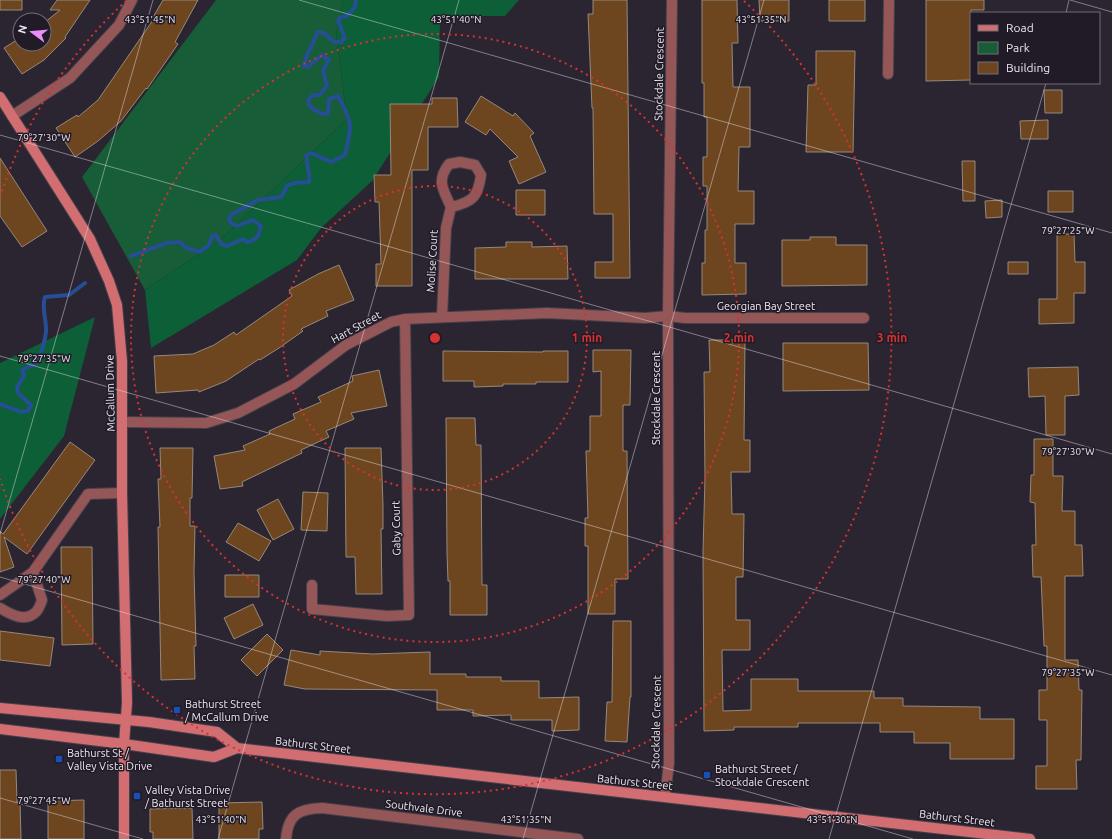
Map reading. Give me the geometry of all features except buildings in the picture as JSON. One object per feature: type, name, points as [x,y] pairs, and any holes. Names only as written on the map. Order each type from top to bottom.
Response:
[{"type":"main road","name":"McCallum Drive","points":[[0,96],[90,238],[109,281],[117,305],[122,361],[123,422],[122,492],[126,720],[124,744],[124,839]]},
{"type":"main road","points":[[0,708],[126,720],[217,732],[237,748]]},
{"type":"main road","name":"Bathurst Street","points":[[0,729],[124,744],[214,757],[237,748],[1030,839]]},
{"type":"street","points":[[12,116],[70,78],[119,25],[132,0]]},
{"type":"street","name":"Stockdale Crescent","points":[[665,797],[669,763],[668,316],[672,0]]},
{"type":"street","points":[[888,74],[889,0]]},
{"type":"street","points":[[460,162],[475,165],[481,175],[479,189],[468,203],[451,207],[441,184],[443,172],[449,164],[460,162]]},
{"type":"street","name":"Molise Court","points":[[442,317],[446,228],[451,207]]},
{"type":"street","name":"Hart Street","points":[[123,422],[206,423],[238,413],[294,384],[346,344],[391,322],[405,319],[547,313],[645,318],[668,316]]},
{"type":"street","name":"Georgian Bay Street","points":[[668,316],[685,318],[864,318]]},
{"type":"street","name":"Gaby Court","points":[[312,585],[312,609],[386,616],[409,615],[405,319]]},
{"type":"street","points":[[0,595],[33,572],[88,494],[122,492]]},
{"type":"street","points":[[0,608],[12,615],[24,618],[36,612],[42,600],[33,572]]},
{"type":"street","name":"Southvale Drive","points":[[286,839],[287,827],[294,815],[304,808],[322,808],[578,839]]},
{"type":"green space","points":[[216,0],[343,0],[336,34],[347,119],[219,241],[145,290],[82,177]]},
{"type":"green space","points":[[343,0],[519,0],[505,16],[440,16],[439,77],[372,181],[321,228],[297,260],[151,348],[145,290],[219,241],[347,119],[336,34]]},
{"type":"green space","points":[[95,317],[64,436],[0,519],[0,363]]},
{"type":"waterway","points":[[131,256],[167,243],[180,242],[186,248],[200,252],[209,245],[212,236],[216,235],[221,244],[227,246],[243,239],[247,242],[253,240],[258,235],[261,226],[253,220],[237,226],[231,223],[229,219],[231,215],[258,200],[281,197],[287,186],[294,183],[309,182],[307,155],[311,153],[331,162],[345,155],[350,125],[349,119],[338,96],[329,99],[328,113],[322,114],[310,107],[308,100],[313,95],[319,95],[327,86],[323,70],[329,60],[322,55],[308,67],[304,66],[306,57],[317,32],[324,33],[334,42],[341,42],[345,38],[338,20],[341,17],[347,16],[355,7],[356,0]]},
{"type":"waterway","points":[[0,404],[21,412],[28,411],[31,405],[18,393],[17,387],[24,376],[22,370],[37,363],[43,348],[46,332],[44,310],[45,297],[69,295],[85,283]]},
{"type":"place","name":"Bathurst Street / McCallum Drive","points":[[177,710]]},
{"type":"place","name":"Bathurst St / Valley Vista Drive","points":[[59,759]]},
{"type":"place","name":"Bathurst Street / Stockdale Crescent","points":[[707,775]]},
{"type":"place","name":"Valley Vista Drive / Bathurst Street","points":[[137,796]]}]
